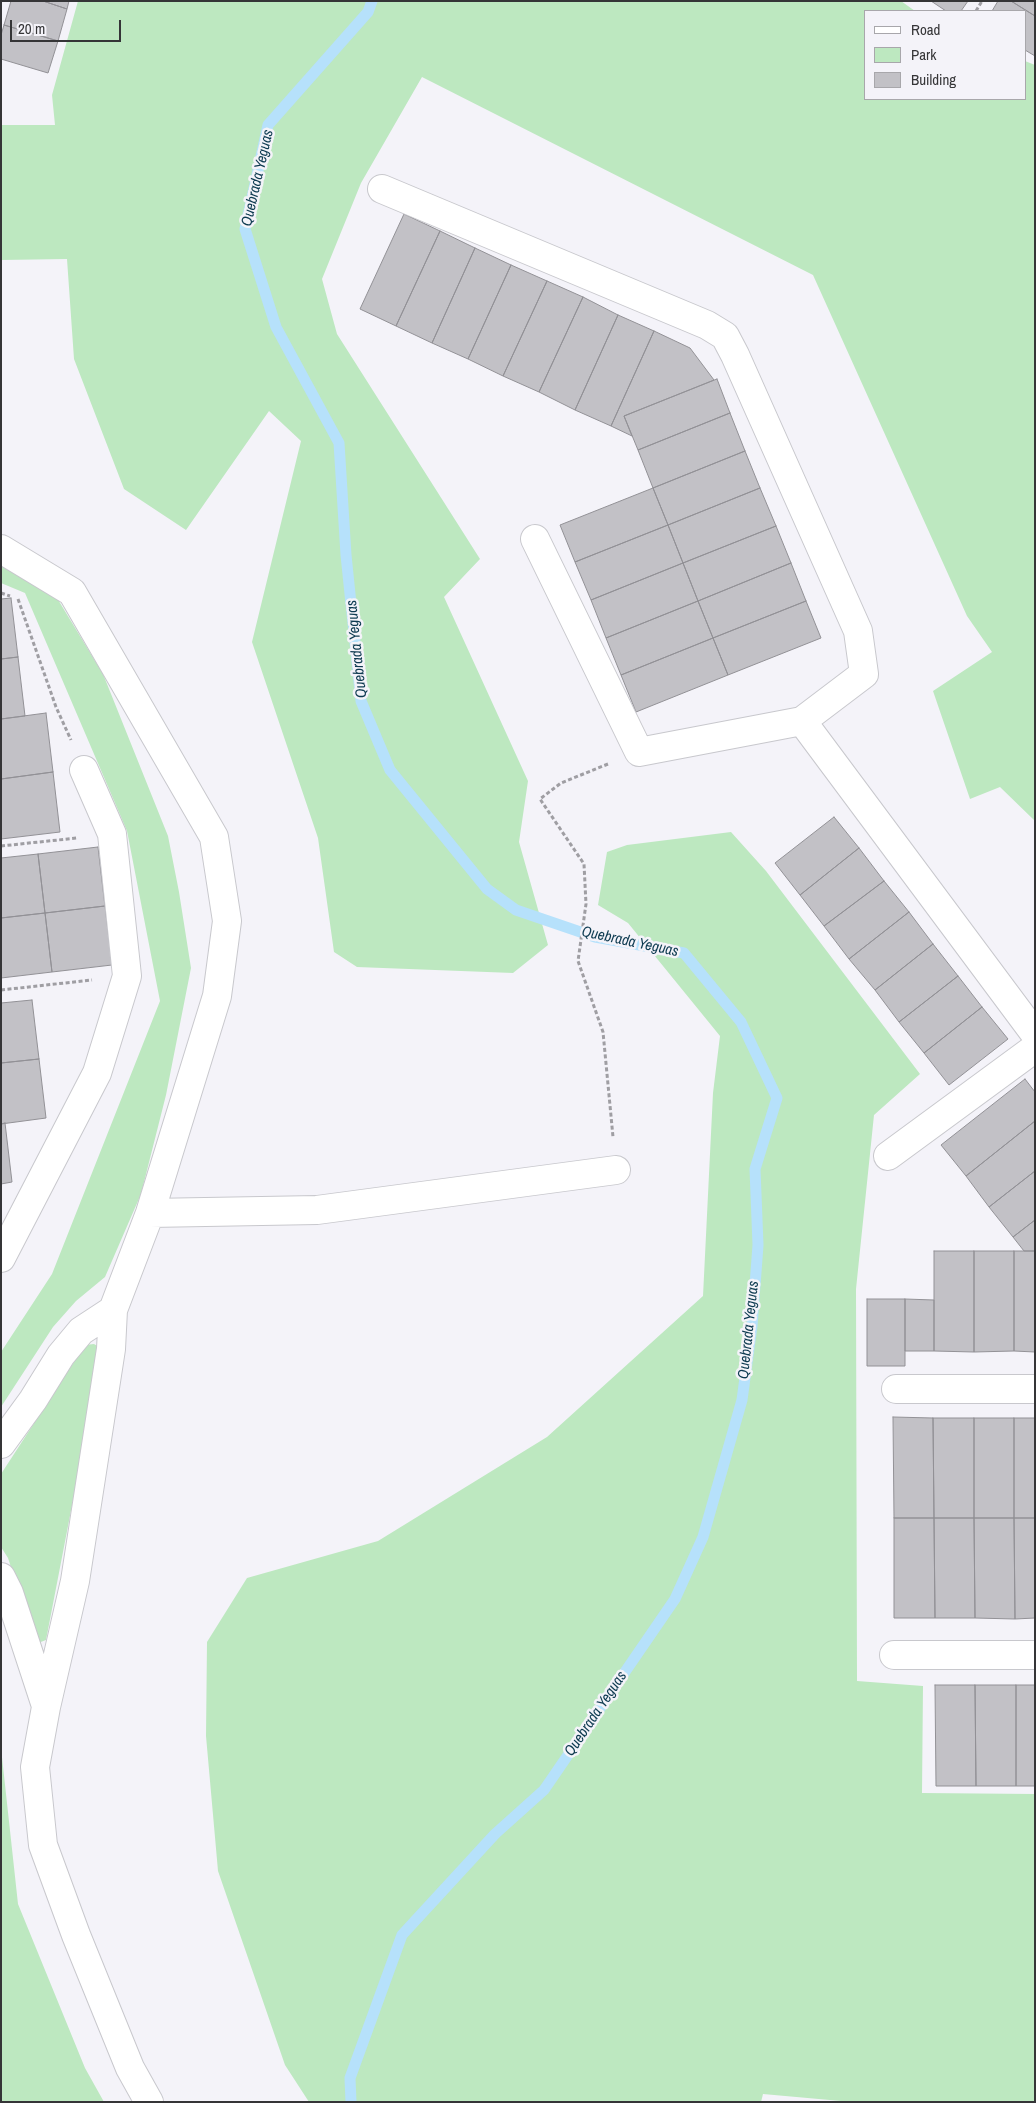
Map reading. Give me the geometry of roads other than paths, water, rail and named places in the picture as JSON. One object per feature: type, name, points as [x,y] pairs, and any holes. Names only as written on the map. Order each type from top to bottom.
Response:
[{"type":"street","points":[[382,189],[708,325],[725,336],[858,631],[864,674],[802,721],[639,752],[535,539]]},
{"type":"street","points":[[1,549],[72,592],[214,836],[226,921],[217,996],[150,1213],[113,1310],[110,1349],[75,1582],[46,1707],[35,1767],[44,1845],[76,1934],[130,2068],[149,2102]]},
{"type":"street","points":[[802,721],[1035,1034]]},
{"type":"street","points":[[1,1258],[97,1073],[127,976],[112,834],[84,770]]},
{"type":"street","points":[[888,1156],[1035,1048]]},
{"type":"street","points":[[150,1213],[317,1210],[616,1170]]},
{"type":"street","points":[[1,1444],[33,1400],[61,1355],[81,1331],[113,1310]]},
{"type":"street","points":[[896,1389],[1035,1389]]},
{"type":"street","points":[[1,1577],[9,1593],[46,1707]]},
{"type":"street","points":[[894,1655],[1035,1655]]},
{"type":"waterway","name":"Quebrada Yeguas","points":[[351,2102],[350,2078],[402,1935],[495,1834],[544,1790],[675,1599],[703,1537],[742,1400],[752,1326],[758,1245],[755,1169],[777,1098],[741,1022],[684,953],[595,937],[516,910],[487,889],[390,770],[361,701],[346,555],[339,443],[276,327],[245,229],[268,125],[368,12],[372,1]]}]
